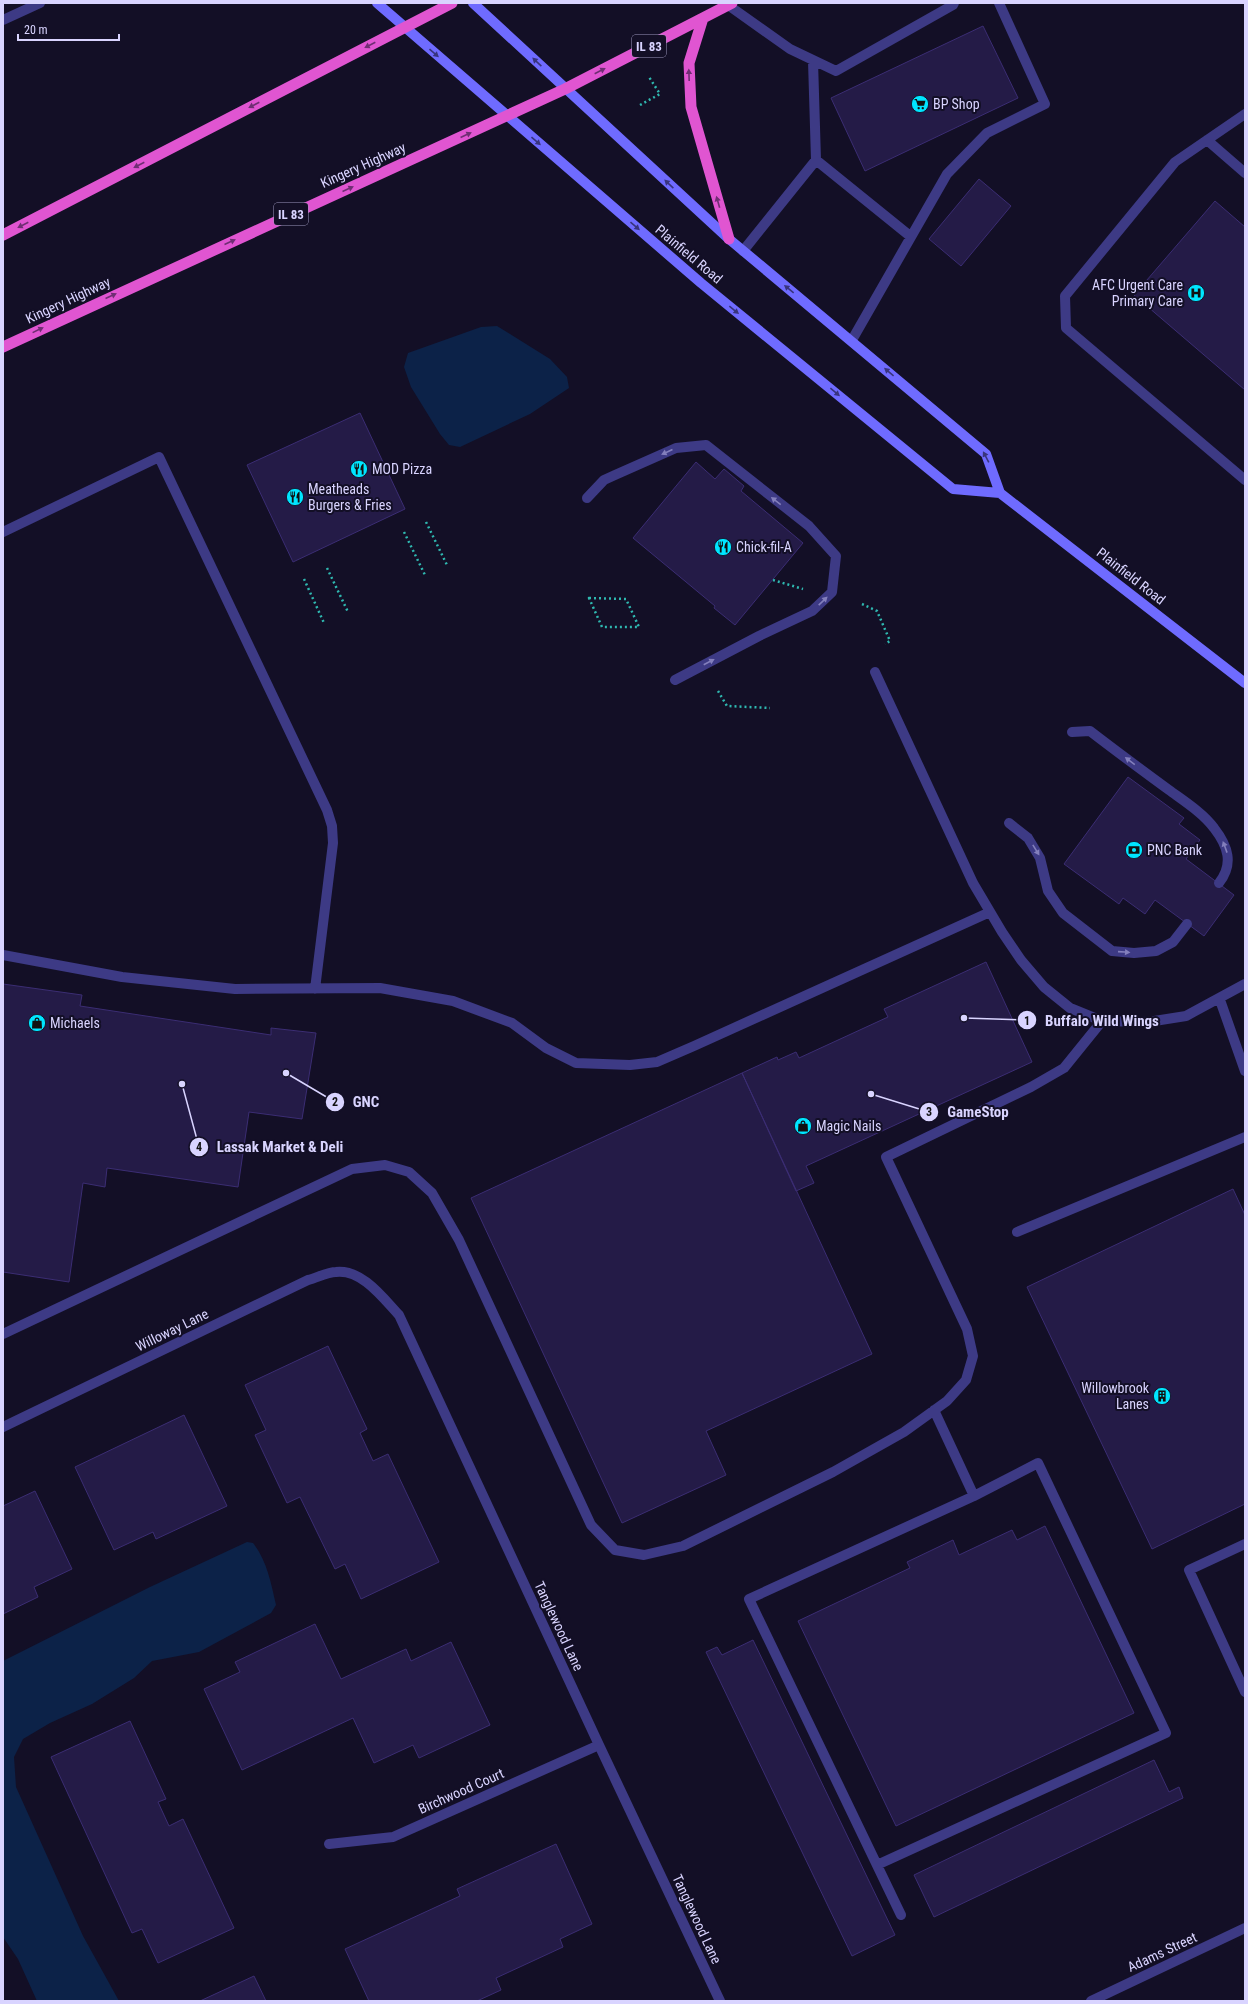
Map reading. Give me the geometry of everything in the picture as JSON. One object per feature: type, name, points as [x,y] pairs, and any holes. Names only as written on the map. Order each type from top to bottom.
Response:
[{"type":"highway","points":[[3,235],[452,3]]},
{"type":"highway","name":"Kingery Highway","points":[[3,347],[565,89],[730,4]]},
{"type":"highway","points":[[703,18],[689,63],[691,107],[729,239]]},
{"type":"main road","name":"Plainfield Road","points":[[377,3],[701,284],[953,489],[1000,493],[1245,683]]},
{"type":"main road","points":[[473,3],[729,239],[852,340],[986,454],[1000,493]]},
{"type":"street","points":[[3,20],[40,3]]},
{"type":"street","points":[[852,340],[946,174],[987,133],[1045,104],[999,3]]},
{"type":"street","points":[[730,4],[790,49],[836,72],[955,4]]},
{"type":"street","points":[[743,251],[816,160],[813,61]]},
{"type":"street","points":[[1245,114],[1176,162],[1065,296],[1066,328],[1245,480]]},
{"type":"street","points":[[1207,140],[1245,172]]},
{"type":"street","points":[[816,160],[910,236]]},
{"type":"street","points":[[587,498],[604,480],[615,475],[676,448],[706,445],[809,526],[836,556],[832,592],[812,611],[758,636],[674,680]]},
{"type":"street","points":[[3,532],[159,457],[324,803],[332,826],[333,843],[315,989]]},
{"type":"street","points":[[875,672],[973,883],[1021,960],[1044,987],[1070,1008],[1102,1021],[1148,1022],[1186,1016],[1220,1000],[1245,984]]},
{"type":"street","points":[[1072,732],[1090,731],[1187,804],[1214,827],[1225,845],[1229,860],[1226,874],[1219,883]]},
{"type":"street","points":[[1009,823],[1028,838],[1040,858],[1048,891],[1063,913],[1112,951],[1134,953],[1156,951],[1173,942],[1187,924]]},
{"type":"street","points":[[3,955],[122,978],[235,989],[380,988],[453,1001],[512,1024],[546,1048],[576,1062],[630,1065],[657,1062],[990,912]]},
{"type":"street","points":[[1220,1000],[1245,1071]]},
{"type":"street","points":[[3,1334],[352,1169],[385,1165],[409,1172],[432,1193],[459,1240],[591,1525],[615,1550],[644,1555],[683,1546],[833,1472],[904,1432],[947,1401],[966,1380],[973,1356],[967,1330],[886,1157],[1031,1087],[1064,1068],[1102,1021]]},
{"type":"street","points":[[1017,1232],[1245,1137]]},
{"type":"street","name":"Willoway Lane","points":[[3,1427],[308,1280],[336,1272],[357,1276]]},
{"type":"street","name":"Tanglewood Lane","points":[[357,1276],[378,1293],[399,1315],[720,2001]]},
{"type":"street","points":[[934,1410],[974,1496]]},
{"type":"street","points":[[877,1865],[1166,1733],[1038,1463],[974,1496],[749,1599],[901,1915]]},
{"type":"street","points":[[1245,1544],[1188,1570],[1245,1692]]},
{"type":"street","name":"Birchwood Court","points":[[329,1844],[393,1837],[599,1745]]},
{"type":"street","name":"Adams Street","points":[[1091,2001],[1245,1928]]},
{"type":"path","points":[[649,78],[660,94],[668,96]]},
{"type":"path","points":[[640,105],[660,94]]},
{"type":"path","points":[[426,522],[447,565]]},
{"type":"path","points":[[404,532],[425,575]]},
{"type":"path","points":[[326,568],[348,612]]},
{"type":"path","points":[[304,579],[324,623]]},
{"type":"path","points":[[773,580],[809,590]]},
{"type":"path","points":[[589,598],[611,598],[626,599],[638,627],[602,626],[589,598]]},
{"type":"path","points":[[862,604],[877,611],[890,641],[885,644]]},
{"type":"path","points":[[718,691],[727,706],[770,708]]},
{"type":"water","points":[[497,326],[550,359],[567,377],[569,388],[530,414],[460,447],[449,445],[440,434],[411,387],[404,367],[408,353],[481,327]]},
{"type":"water","points":[[247,1542],[253,1543],[258,1550],[268,1572],[276,1605],[271,1613],[199,1652],[152,1661],[134,1678],[92,1704],[50,1723],[23,1739],[14,1757],[16,1787],[83,1936],[119,2001],[37,2001],[18,1959],[3,1937],[3,1661],[150,1587]]},
{"type":"building","points":[[983,26],[1018,98],[865,171],[831,98]]},
{"type":"building","points":[[979,179],[1011,206],[961,266],[929,239]]},
{"type":"building","points":[[1215,201],[1245,227],[1245,390],[1134,295]]},
{"type":"building","points":[[360,413],[405,509],[293,562],[247,465]]},
{"type":"building","name":"Chick-fil-A","points":[[696,462],[715,479],[724,469],[744,486],[741,491],[803,543],[735,625],[714,608],[715,606],[633,538]]},
{"type":"building","name":"PNC Bank","points":[[1128,777],[1184,818],[1179,824],[1200,840],[1186,859],[1234,895],[1204,936],[1155,900],[1145,914],[1123,898],[1119,904],[1064,864]]},
{"type":"building","points":[[986,962],[1032,1062],[806,1166],[814,1183],[796,1191],[742,1073],[777,1057],[778,1060],[796,1052],[799,1058],[888,1017],[884,1009]]},
{"type":"building","points":[[3,984],[82,995],[80,1006],[271,1035],[271,1028],[316,1033],[302,1119],[249,1112],[238,1187],[107,1168],[105,1187],[83,1183],[69,1282],[3,1272]]},
{"type":"building","points":[[742,1073],[872,1354],[706,1431],[726,1475],[622,1523],[471,1198]]},
{"type":"building","name":"Willowbrook Lanes","points":[[1233,1189],[1245,1215],[1245,1504],[1152,1549],[1027,1287]]},
{"type":"building","points":[[328,1346],[367,1429],[360,1433],[373,1461],[388,1454],[439,1562],[361,1599],[345,1564],[335,1569],[300,1497],[287,1503],[255,1435],[266,1430],[245,1385]]},
{"type":"building","points":[[184,1415],[227,1506],[156,1539],[153,1532],[114,1550],[75,1467]]},
{"type":"building","points":[[35,1491],[72,1569],[34,1587],[38,1597],[3,1614],[3,1506]]},
{"type":"building","points":[[1045,1526],[1134,1713],[896,1826],[798,1621],[910,1568],[907,1562],[953,1540],[959,1555],[1012,1530],[1017,1540]]},
{"type":"building","points":[[315,1624],[341,1679],[406,1649],[411,1661],[451,1642],[490,1725],[419,1758],[413,1745],[374,1763],[353,1718],[242,1770],[204,1689],[240,1672],[235,1662]]},
{"type":"building","points":[[753,1640],[895,1935],[852,1956],[706,1652],[717,1647],[722,1655]]},
{"type":"building","points":[[130,1721],[166,1799],[158,1802],[169,1826],[183,1819],[234,1928],[158,1963],[142,1929],[132,1933],[51,1757]]},
{"type":"building","points":[[1154,1760],[1169,1792],[1179,1787],[1183,1798],[934,1917],[914,1875]]},
{"type":"building","points":[[556,1844],[592,1924],[560,1939],[563,1947],[496,1978],[501,1990],[477,2001],[369,2001],[345,1949],[460,1896],[457,1889]]},
{"type":"building","points":[[254,1976],[266,2001],[200,2001]]},
{"type":"place","name":"BP Shop","points":[[920,104]]},
{"type":"place","name":"AFC Urgent Care Primary Care","points":[[1196,293]]},
{"type":"place","name":"MOD Pizza","points":[[359,469]]},
{"type":"place","name":"Meatheads Burgers & Fries","points":[[295,497]]},
{"type":"place","name":"Chick-fil-A","points":[[723,547]]},
{"type":"place","name":"PNC Bank","points":[[1134,850]]},
{"type":"place","name":"Buffalo Wild Wings","points":[[964,1018]]},
{"type":"place","name":"Michaels","points":[[37,1023]]},
{"type":"place","name":"GNC","points":[[286,1073]]},
{"type":"place","name":"Lassak Market & Deli","points":[[182,1084]]},
{"type":"place","name":"GameStop","points":[[871,1094]]},
{"type":"place","name":"Magic Nails","points":[[803,1126]]},
{"type":"place","name":"Willowbrook Lanes","points":[[1162,1396]]}]
